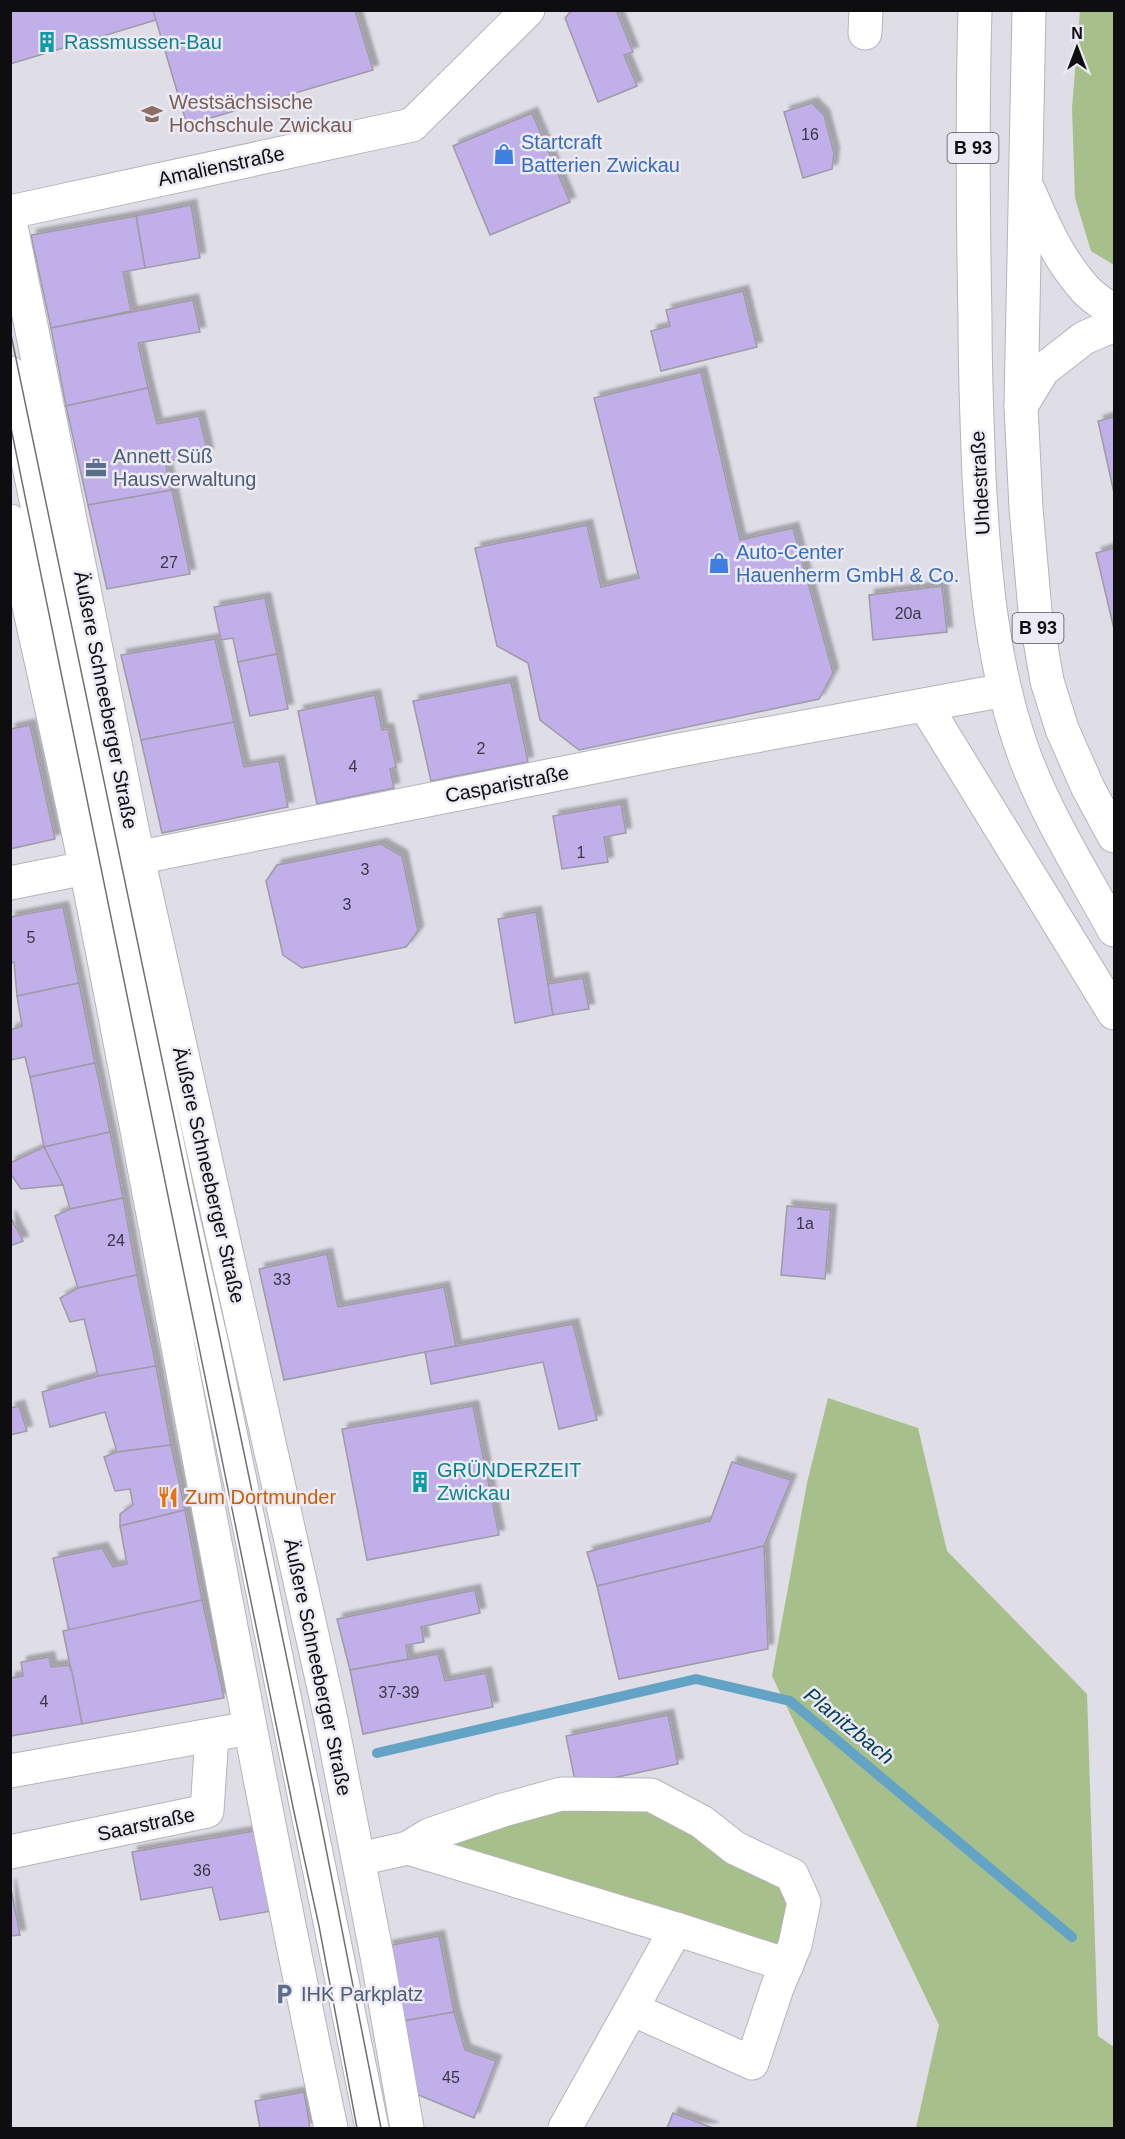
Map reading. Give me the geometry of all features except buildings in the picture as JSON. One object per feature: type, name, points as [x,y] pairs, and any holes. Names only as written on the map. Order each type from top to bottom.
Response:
[{"type":"street","name":"Amalienstraße","points":[[10,212],[412,125],[528,10]]},
{"type":"street","name":"Uhdestraße","points":[[975,10],[972,93],[976,397],[982,536],[991,616],[1005,690],[1025,756],[1050,816],[1114,930]]},
{"type":"street","name":"B 93","points":[[1029,10],[1021,406],[1026,508],[1035,611],[1047,681],[1066,739],[1088,788],[1114,836]]},
{"type":"street","points":[[1024,178],[1049,236],[1067,266],[1086,291],[1114,312]]},
{"type":"street","name":"Äußere Schneeberger Straße","points":[[10,221],[249,1728],[299,1983],[331,2128]]},
{"type":"street","points":[[1021,406],[1043,370],[1084,338],[1114,325]]},
{"type":"street","name":"Äußere Schneeberger Straße","points":[[10,373],[372,2128]]},
{"type":"street","name":"Äußere Schneeberger Straße","points":[[10,521],[111,864],[330,1715],[359,1859],[407,2128]]},
{"type":"street","name":"Casparistraße","points":[[10,883],[679,750],[1005,690]]},
{"type":"street","points":[[925,705],[1114,1013]]},
{"type":"street","points":[[10,1771],[249,1728]]},
{"type":"street","name":"Saarstraße","points":[[10,1852],[207,1811],[212,1735]]},
{"type":"street","points":[[359,1859],[408,1848],[429,1835],[503,1810],[561,1794],[651,1795],[702,1822],[735,1848],[792,1875],[804,1902],[795,1945],[752,2063],[632,2009]]},
{"type":"street","points":[[408,1848],[787,1965]]},
{"type":"street","points":[[565,2128],[676,1929]]},
{"type":"green space","points":[[1080,11],[1114,11],[1114,265],[1091,251],[1075,198],[1072,108]]},
{"type":"green space","points":[[828,1398],[918,1428],[947,1551],[1087,1694],[1098,2036],[1114,2047],[1114,2128],[916,2128],[939,2025],[772,1676],[807,1483]]},
{"type":"green space","points":[[559,1803],[640,1803],[769,1877],[792,1896],[789,1926],[775,1946],[458,1855],[452,1842]]},
{"type":"waterway","name":"Planitzbach","points":[[377,1753],[696,1679],[790,1701],[1072,1937]]},
{"type":"tram line","points":[[10,330],[318,1808],[381,2128]]},
{"type":"tram line","points":[[10,423],[319,1926],[357,2128]]},
{"type":"place","name":"Rassmussen-Bau","points":[[47,42]]},
{"type":"place","name":"Westsächsische Hochschule Zwickau","points":[[152,114]]},
{"type":"place","name":"Startcraft Batterien Zwickau","points":[[504,154]]},
{"type":"place","name":"Annett Süß Hausverwaltung","points":[[96,468]]},
{"type":"place","name":"Auto-Center Hauenherm GmbH & Co.","points":[[719,563]]},
{"type":"place","name":"GRÜNDERZEIT Zwickau","points":[[420,1482]]},
{"type":"place","name":"Zum Dortmunder","points":[[168,1497]]},
{"type":"place","name":"IHK Parkplatz","points":[[284,1994]]}]
